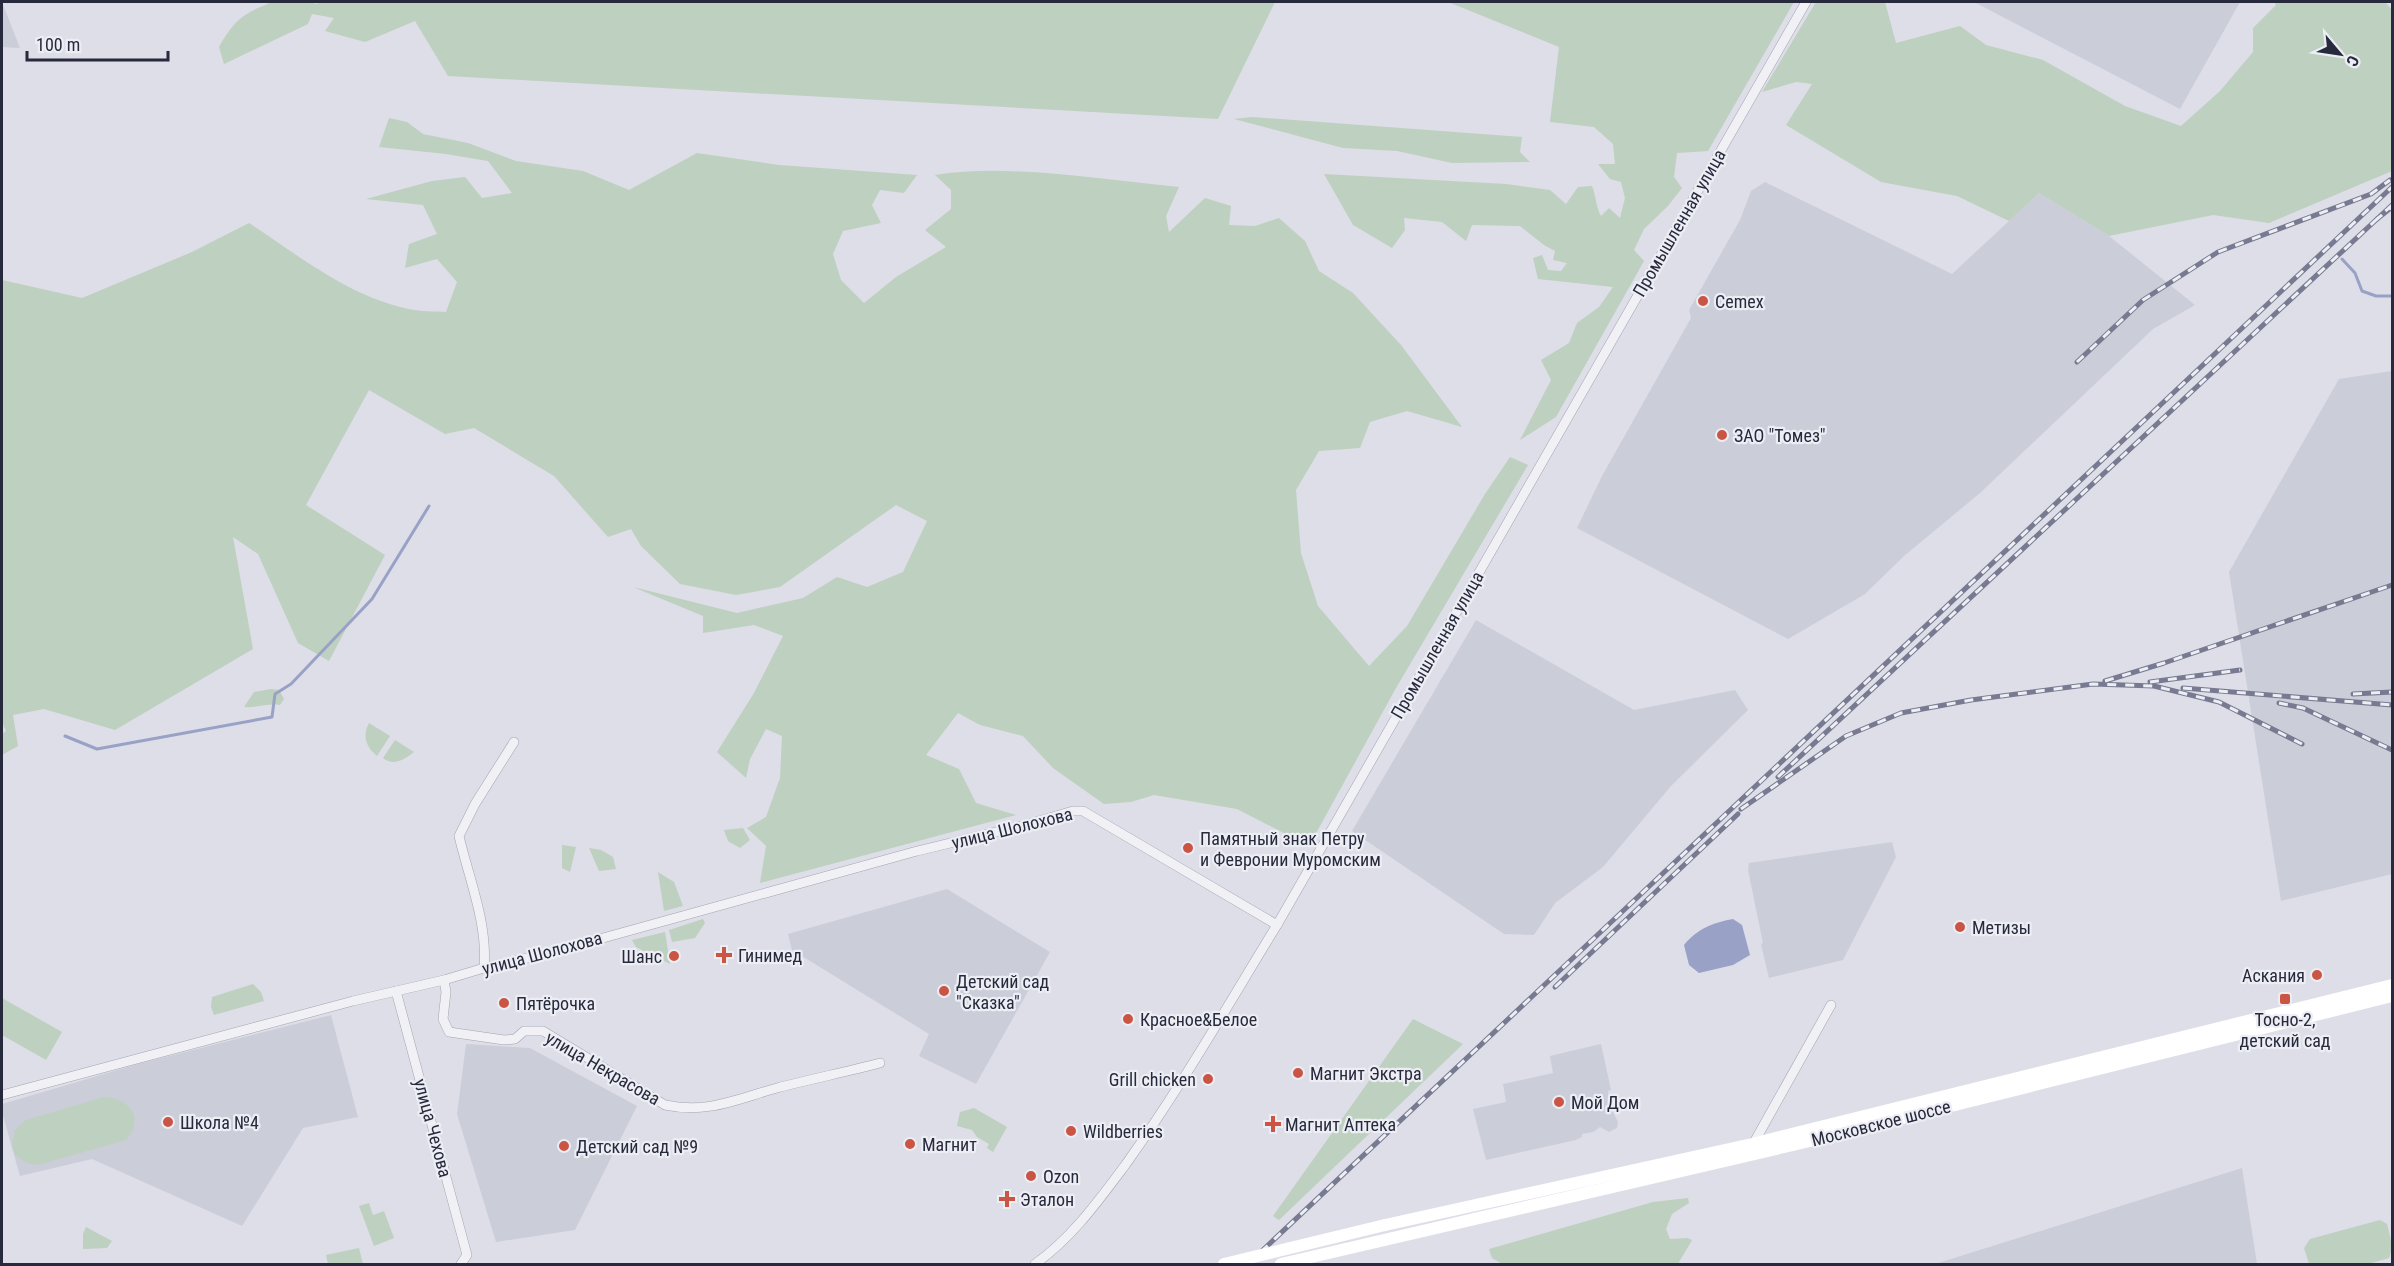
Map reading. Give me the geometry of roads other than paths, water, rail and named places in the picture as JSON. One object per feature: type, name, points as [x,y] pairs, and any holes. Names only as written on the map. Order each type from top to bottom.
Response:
[{"type":"main road","name":"Московское шоссе","points":[[1224,1264],[1385,1225],[1753,1149],[2392,985]]},
{"type":"main road","name":"Московское шоссе","points":[[1281,1264],[2392,996]]},
{"type":"street","name":"Промышленная улица","points":[[1035,1264],[1051,1253],[1084,1219],[1151,1128],[1277,925],[1806,2]]},
{"type":"street","points":[[484,968],[486,948],[475,895],[459,837],[475,804],[514,742]]},
{"type":"street","name":"улица Шолохова","points":[[2,1095],[444,980],[917,851],[1073,811],[1083,811],[1277,925]]},
{"type":"street","name":"улица Некрасова","points":[[444,980],[446,992],[443,1018],[449,1032],[504,1040],[515,1039],[524,1031],[543,1031],[665,1105],[704,1108],[725,1104],[776,1088],[880,1063]]},
{"type":"street","name":"улица Чехова","points":[[396,991],[466,1255],[461,1264]]},
{"type":"street","points":[[1753,1149],[1831,1005]]},
{"type":"water","points":[[1733,919],[1742,925],[1750,955],[1733,965],[1699,973],[1689,965],[1684,945],[1706,928],[1718,922]]},
{"type":"waterway","points":[[2342,259],[2355,273],[2362,291],[2376,296],[2392,296]]},
{"type":"waterway","points":[[65,736],[97,749],[272,717],[275,694],[291,684],[372,599],[429,506]]},
{"type":"railway","points":[[2077,362],[2143,300],[2218,252],[2371,194],[2390,180]]},
{"type":"railway","points":[[1248,1264],[2392,187]]},
{"type":"railway","points":[[2392,205],[2377,219],[2392,207]]},
{"type":"railway","points":[[1778,777],[2377,219]]},
{"type":"railway","points":[[2105,681],[2392,585]]},
{"type":"railway","points":[[2150,682],[2240,670]]},
{"type":"railway","points":[[1741,809],[1846,736],[1901,713],[1971,700],[2093,684],[2154,686],[2219,702],[2302,744]]},
{"type":"railway","points":[[2183,688],[2392,705]]},
{"type":"railway","points":[[2353,694],[2392,692]]},
{"type":"railway","points":[[2279,703],[2303,708],[2392,750]]},
{"type":"railway","points":[[1555,987],[1738,814]]},
{"type":"place","name":"Cemex","points":[[1703,301]]},
{"type":"place","name":"ЗАО \"Томез\"","points":[[1722,435]]},
{"type":"place","name":"Памятный знак Петру и Февронии Муромским","points":[[1188,848]]},
{"type":"place","name":"Метизы","points":[[1960,927]]},
{"type":"place","name":"Гинимед","points":[[724,955]]},
{"type":"place","name":"Шанс","points":[[674,956]]},
{"type":"place","name":"Аскания","points":[[2317,975]]},
{"type":"place","name":"Детский сад \"Сказка\"","points":[[944,991]]},
{"type":"place","name":"Тосно-2, детский сад","points":[[2285,999]]},
{"type":"place","name":"Пятёрочка","points":[[504,1003]]},
{"type":"place","name":"Красное&Белое","points":[[1128,1019]]},
{"type":"place","name":"Магнит Экстра","points":[[1298,1073]]},
{"type":"place","name":"Grill chicken","points":[[1208,1079]]},
{"type":"place","name":"Мой Дом","points":[[1559,1102]]},
{"type":"place","name":"Школа №4","points":[[168,1122]]},
{"type":"place","name":"Магнит Аптека","points":[[1273,1124]]},
{"type":"place","name":"Wildberries","points":[[1071,1131]]},
{"type":"place","name":"Магнит","points":[[910,1144]]},
{"type":"place","name":"Детский сад №9","points":[[564,1146]]},
{"type":"place","name":"Ozon","points":[[1031,1176]]},
{"type":"place","name":"Эталон","points":[[1007,1199]]}]
